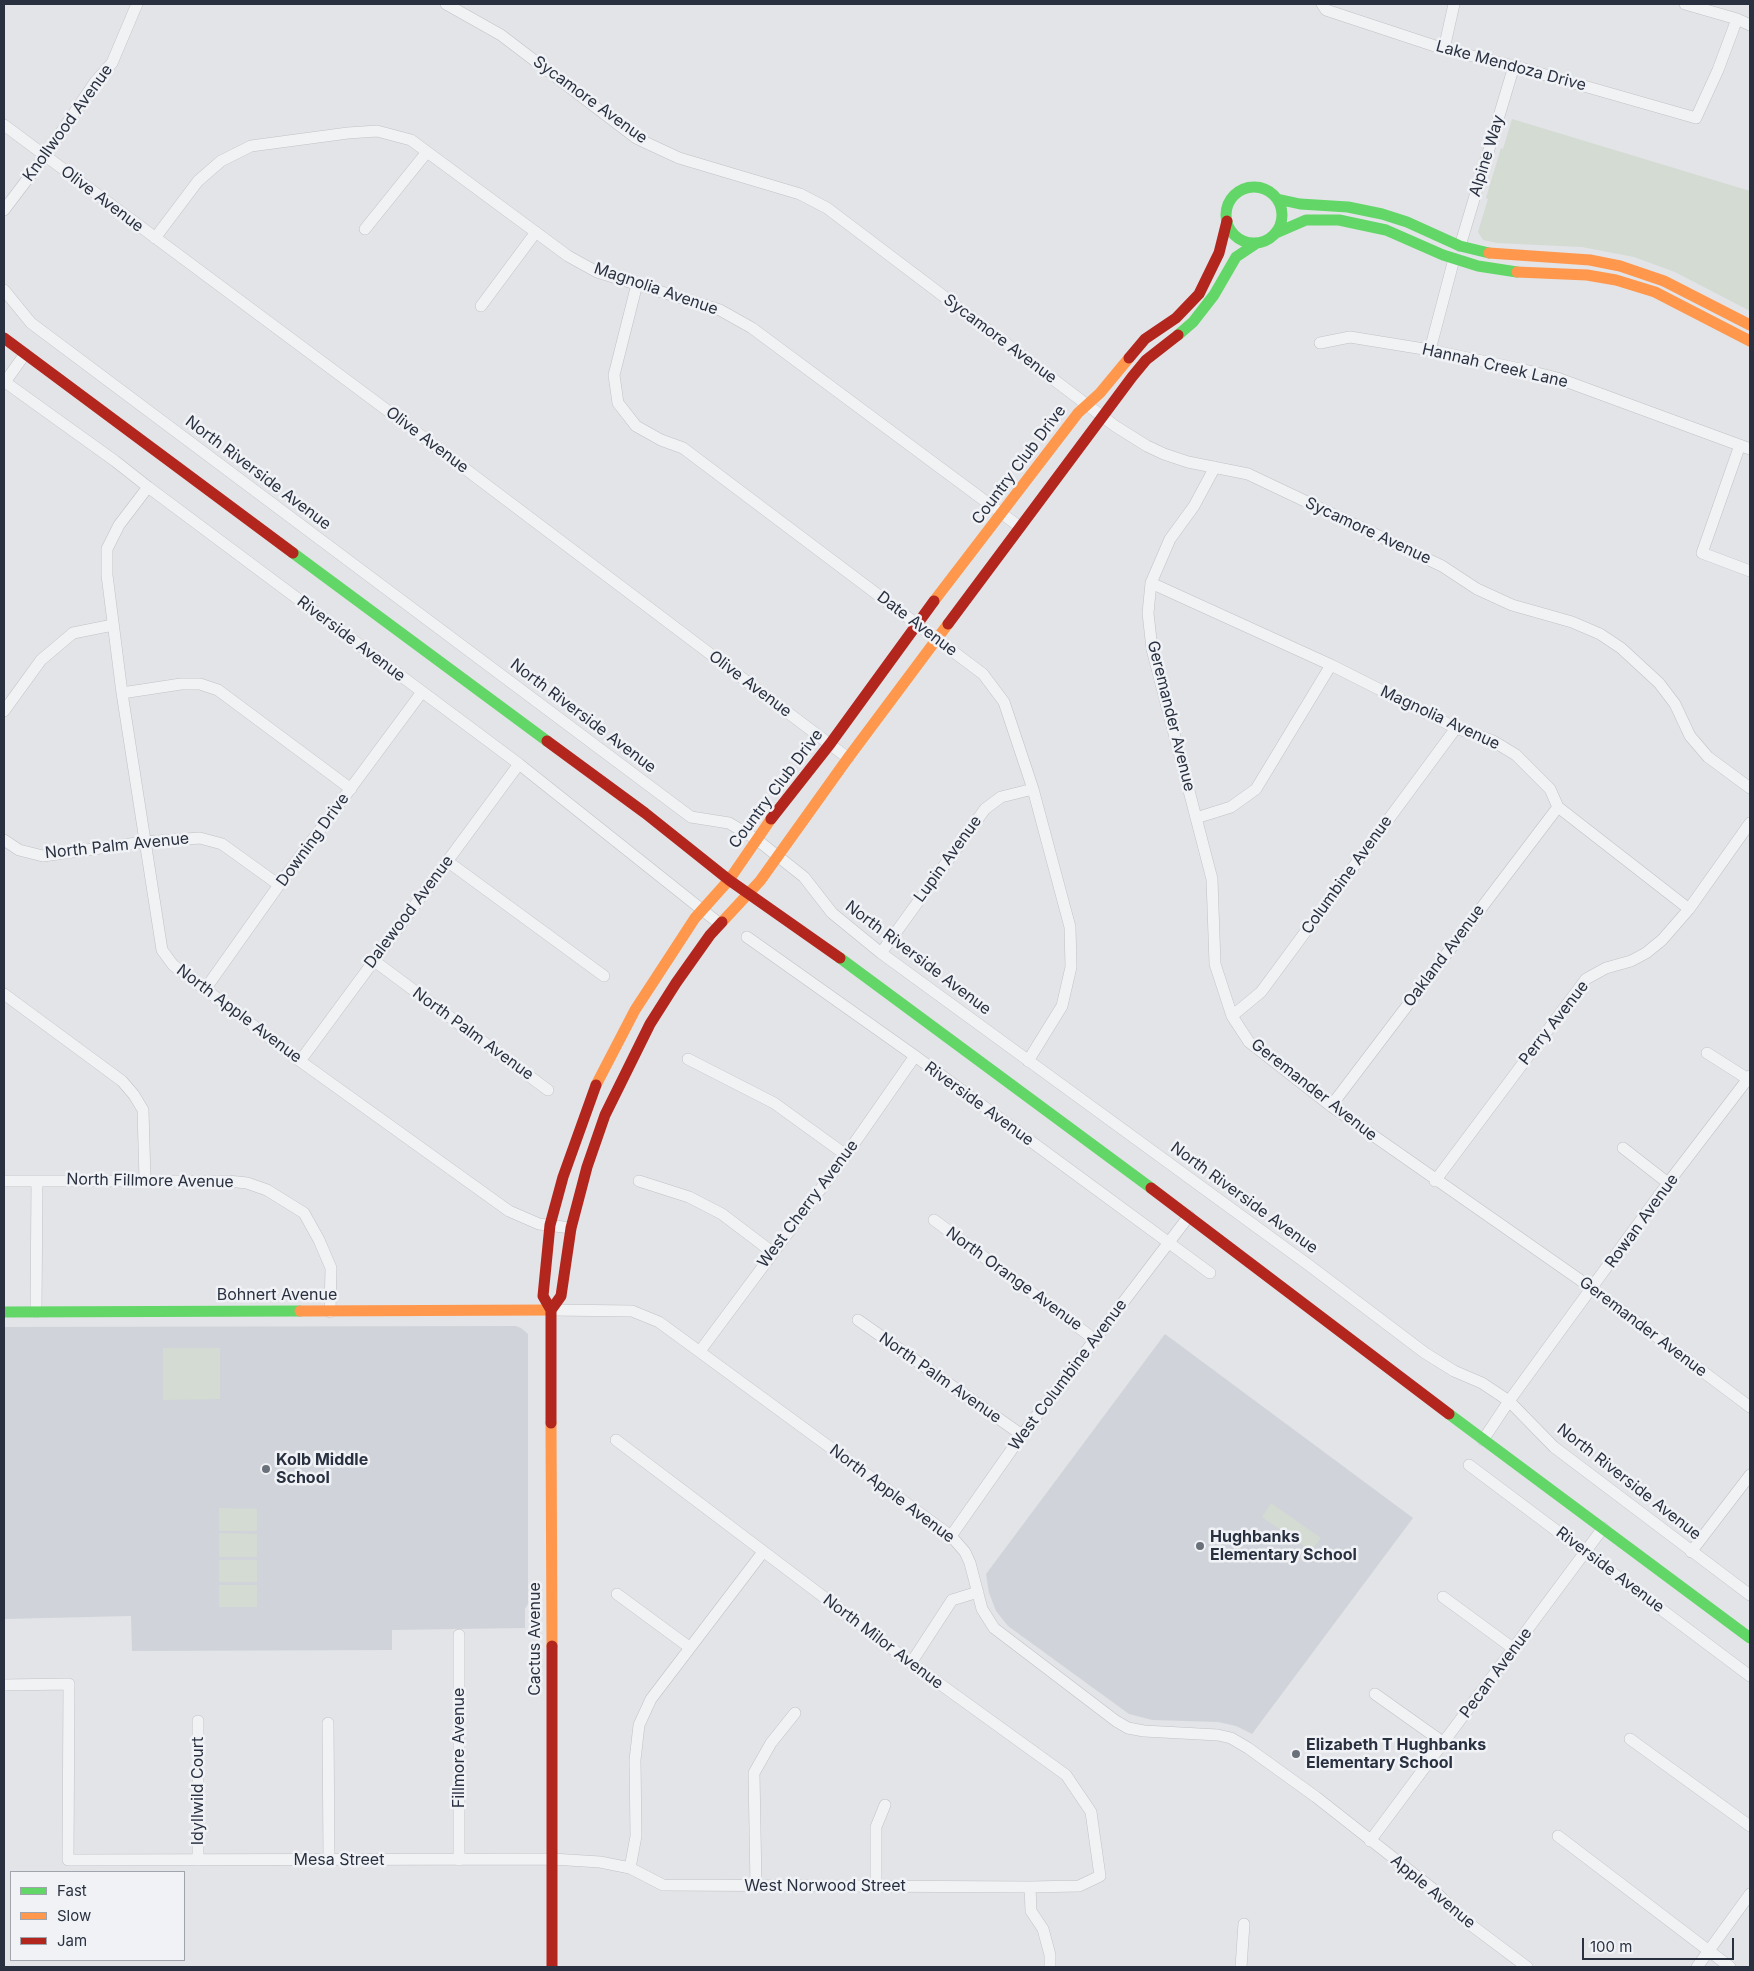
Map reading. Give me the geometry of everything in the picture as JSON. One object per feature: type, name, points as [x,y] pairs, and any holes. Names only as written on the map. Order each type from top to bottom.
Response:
[{"type":"main road","points":[[1257,243],[1245,242],[1237,238],[1229,229],[1227,221],[1228,205],[1232,198],[1241,191],[1252,187],[1260,188],[1268,191],[1277,199],[1281,206],[1282,215],[1281,224],[1276,233]]},
{"type":"main road","points":[[1277,199],[1288,203],[1348,206],[1377,212],[1407,222],[1460,246],[1497,255],[1590,260],[1620,266],[1664,281],[1750,325]]},
{"type":"main road","points":[[551,1310],[561,1296],[571,1228],[587,1167],[606,1115],[650,1024],[676,982],[710,935],[749,894],[778,856],[936,639],[1146,360],[1184,330],[1205,309],[1236,257],[1257,243],[1267,240],[1276,233],[1300,222],[1311,219],[1356,222],[1396,233],[1454,260],[1501,270],[1587,275],[1627,282],[1655,292],[1750,341]]},
{"type":"main road","name":"Country Club Drive","points":[[551,1310],[543,1296],[550,1225],[563,1177],[595,1086],[635,1010],[702,910],[729,880],[756,839],[830,744],[917,624],[1078,413],[1100,393],[1145,339],[1176,318],[1199,294],[1219,252],[1227,221]]},
{"type":"main road","points":[[4,338],[645,813],[729,880],[844,961],[1189,1216],[1483,1440],[1750,1638]]},
{"type":"main road","name":"Bohnert Avenue","points":[[4,1312],[551,1310]]},
{"type":"main road","name":"Cactus Avenue","points":[[551,1310],[552,1967]]},
{"type":"street","name":"Knollwood Avenue","points":[[4,210],[45,156],[95,82],[112,63],[137,4]]},
{"type":"street","name":"Sycamore Avenue","points":[[446,4],[501,35],[636,138],[679,158],[800,194],[827,208],[1130,437],[1164,454],[1248,474],[1442,566],[1476,589],[1512,606],[1572,622],[1600,634],[1621,648],[1659,683],[1675,704],[1690,736],[1708,757],[1750,788]]},
{"type":"street","points":[[1444,49],[1454,4]]},
{"type":"street","points":[[1685,4],[1737,19],[1750,25]]},
{"type":"street","name":"Lake Mendoza Drive","points":[[1324,7],[1444,49],[1514,66],[1696,118],[1718,70],[1737,19]]},
{"type":"street","name":"Alpine Way","points":[[1460,246],[1514,66]]},
{"type":"street","name":"Olive Avenue","points":[[4,125],[423,437],[848,758]]},
{"type":"street","name":"Magnolia Avenue","points":[[155,238],[198,181],[221,161],[251,146],[377,131],[411,140],[568,256],[597,272],[720,310],[752,328],[1020,526]]},
{"type":"street","points":[[366,229],[427,152]]},
{"type":"street","points":[[482,306],[536,232]]},
{"type":"street","points":[[1430,350],[1454,260]]},
{"type":"street","name":"Date Avenue","points":[[637,284],[614,375],[618,403],[636,426],[661,440],[683,448],[984,674],[1004,702],[1033,789],[1070,927],[1071,966],[1062,1006],[1028,1060]]},
{"type":"street","name":"North Riverside Avenue","points":[[4,290],[31,324],[691,817],[729,823],[756,839],[804,877],[832,913],[881,953],[1310,1266],[1425,1353],[1454,1371],[1482,1383],[1509,1401],[1554,1448],[1750,1595]]},
{"type":"street","name":"Hannah Creek Lane","points":[[1320,343],[1350,337],[1430,350],[1557,378],[1745,447]]},
{"type":"street","name":"Riverside Avenue","points":[[25,354],[5,382],[114,460],[519,764],[720,924]]},
{"type":"street","points":[[1745,447],[1702,553],[1750,570]]},
{"type":"street","name":"Geremander Avenue","points":[[1214,467],[1194,506],[1170,539],[1151,583],[1148,613],[1152,649],[1212,879],[1215,964],[1232,1016],[1249,1042],[1331,1106],[1593,1289],[1750,1407]]},
{"type":"street","name":"North Apple Avenue","points":[[148,487],[119,525],[108,549],[107,575],[122,693],[162,950],[173,964],[300,1060],[509,1211],[539,1224],[571,1228]]},
{"type":"street","name":"Magnolia Avenue","points":[[1151,583],[1331,665],[1456,728],[1493,741],[1516,755],[1550,789],[1558,807],[1689,908]]},
{"type":"street","points":[[4,711],[41,660],[73,633],[113,625]]},
{"type":"street","points":[[1196,818],[1231,807],[1256,789],[1331,665]]},
{"type":"street","points":[[122,693],[181,684],[200,684],[218,690],[351,788]]},
{"type":"street","name":"Downing Drive","points":[[206,988],[422,692]]},
{"type":"street","name":"Columbine Avenue","points":[[1232,1016],[1261,992],[1456,728]]},
{"type":"street","name":"Dalewood Avenue","points":[[300,1060],[519,764]]},
{"type":"street","name":"Lupin Avenue","points":[[881,953],[985,809],[1000,797],[1033,789]]},
{"type":"street","name":"Oakland Avenue","points":[[1331,1106],[1558,807]]},
{"type":"street","name":"Perry Avenue","points":[[1435,1180],[1586,979],[1606,968],[1631,961],[1646,953],[1662,940],[1689,908],[1750,823]]},
{"type":"street","name":"North Palm Avenue","points":[[4,840],[19,850],[43,856],[144,842],[200,838],[222,844],[279,886]]},
{"type":"street","points":[[447,861],[604,976]]},
{"type":"street","name":"Riverside Avenue","points":[[747,937],[915,1056],[1210,1273]]},
{"type":"street","name":"North Palm Avenue","points":[[373,960],[548,1090]]},
{"type":"street","points":[[4,994],[122,1081],[134,1095],[143,1110],[144,1180]]},
{"type":"street","points":[[1707,1053],[1749,1077]]},
{"type":"street","name":"West Cherry Avenue","points":[[700,1351],[846,1155],[915,1056]]},
{"type":"street","points":[[688,1058],[774,1104],[846,1155]]},
{"type":"street","name":"Rowan Avenue","points":[[1483,1440],[1509,1401],[1593,1289],[1668,1183],[1749,1077]]},
{"type":"street","points":[[1623,1148],[1668,1183]]},
{"type":"street","name":"North Fillmore Avenue","points":[[4,1180],[228,1180],[247,1183],[267,1190],[304,1213],[319,1240],[330,1268],[330,1312]]},
{"type":"street","points":[[36,1312],[38,1180]]},
{"type":"street","points":[[639,1181],[689,1197],[722,1214],[772,1252]]},
{"type":"street","name":"West Columbine Avenue","points":[[951,1536],[1022,1435],[1189,1216]]},
{"type":"street","name":"North Orange Avenue","points":[[934,1220],[1094,1339]]},
{"type":"street","name":"North Apple Avenue","points":[[551,1310],[632,1311],[659,1322],[951,1536],[965,1552],[970,1563],[982,1610],[994,1628],[1116,1721],[1128,1728],[1144,1732],[1218,1735],[1232,1738],[1316,1797]]},
{"type":"street","name":"North Palm Avenue","points":[[858,1320],[1022,1435]]},
{"type":"street","name":"North Milor Avenue","points":[[616,1440],[911,1664],[1066,1775],[1091,1812],[1100,1876]]},
{"type":"street","name":"Riverside Avenue","points":[[1469,1465],[1750,1676]]},
{"type":"street","points":[[1691,1552],[1750,1475]]},
{"type":"street","name":"Pecan Avenue","points":[[1370,1841],[1603,1528]]},
{"type":"street","points":[[630,1868],[636,1836],[634,1760],[639,1725],[651,1699],[689,1647],[764,1552]]},
{"type":"street","points":[[911,1664],[952,1600],[978,1592]]},
{"type":"street","points":[[617,1594],[689,1647]]},
{"type":"street","points":[[1443,1597],[1514,1649]]},
{"type":"street","name":"Fillmore Avenue","points":[[459,1636],[459,1860]]},
{"type":"street","name":"Mesa Street","points":[[4,1685],[69,1684],[68,1860],[552,1859]]},
{"type":"street","points":[[1375,1694],[1444,1743]]},
{"type":"street","points":[[756,1886],[754,1773],[771,1743],[794,1713]]},
{"type":"street","name":"Idyllwild Court","points":[[198,1721],[198,1860]]},
{"type":"street","points":[[328,1723],[329,1860]]},
{"type":"street","points":[[1630,1740],[1750,1826]]},
{"type":"street","name":"Apple Avenue","points":[[1316,1797],[1433,1889],[1459,1916],[1527,1967]]},
{"type":"street","points":[[876,1887],[876,1827],[885,1806]]},
{"type":"street","points":[[1558,1836],[1730,1967]]},
{"type":"street","name":"West Norwood Street","points":[[552,1859],[600,1862],[630,1868],[663,1885],[1079,1886],[1100,1876]]},
{"type":"street","points":[[1030,1887],[1031,1911],[1043,1929],[1050,1956],[1050,1967]]},
{"type":"street","points":[[1697,1967],[1750,1894]]},
{"type":"street","points":[[1241,1967],[1244,1924]]},
{"type":"shaded area","points":[[1512,119],[1750,191],[1750,311],[1675,272],[1634,257],[1582,247],[1497,243],[1483,240],[1478,232],[1488,199],[1486,198]]},
{"type":"shaded area","name":"Kolb Middle School","points":[[516,1326],[528,1334],[528,1604],[525,1609],[525,1628],[392,1630],[392,1650],[132,1651],[131,1616],[4,1619],[4,1327]]},
{"type":"shaded area","name":"Hughbanks Elementary School","points":[[1165,1334],[1413,1518],[1252,1734],[1236,1726],[1218,1722],[1152,1720],[1129,1714],[1008,1626],[996,1611],[989,1593],[986,1574]]},
{"type":"shaded area","points":[[163,1348],[220,1348],[220,1399],[163,1400]]},
{"type":"shaded area","points":[[1271,1503],[1321,1538],[1311,1551],[1262,1517]]},
{"type":"shaded area","points":[[219,1508],[257,1509],[257,1531],[219,1531]]},
{"type":"shaded area","points":[[219,1533],[257,1534],[257,1557],[219,1557]]},
{"type":"shaded area","points":[[219,1560],[257,1560],[257,1582],[219,1582]]},
{"type":"shaded area","points":[[219,1585],[257,1585],[257,1607],[219,1607]]},
{"type":"traffic: fast","points":[[1249,187],[1259,187],[1274,195],[1280,204],[1282,215],[1280,226],[1274,235],[1259,243],[1249,243],[1238,238],[1231,231],[1226,220],[1226,210],[1231,199],[1238,192],[1249,187]]},
{"type":"traffic: fast","points":[[1277,199],[1300,204],[1348,207],[1382,214],[1407,222],[1460,246],[1489,253]]},
{"type":"traffic: fast","points":[[1276,233],[1306,220],[1339,220],[1386,230],[1443,255],[1478,266],[1517,272]]},
{"type":"traffic: fast","points":[[1178,335],[1193,322],[1214,295],[1236,257],[1257,243]]},
{"type":"traffic: fast","points":[[293,553],[547,741]]},
{"type":"traffic: fast","points":[[840,958],[1151,1188]]},
{"type":"traffic: fast","points":[[4,1312],[300,1311]]},
{"type":"traffic: fast","points":[[1449,1414],[1750,1638]]},
{"type":"traffic: slow","points":[[1489,253],[1590,260],[1620,266],[1664,281],[1750,325]]},
{"type":"traffic: slow","points":[[1517,272],[1587,275],[1616,280],[1655,292],[1750,341]]},
{"type":"traffic: slow","points":[[934,601],[1078,413],[1100,393],[1129,358]]},
{"type":"traffic: slow","points":[[722,922],[760,881],[848,758],[948,624]]},
{"type":"traffic: slow","points":[[596,1085],[635,1010],[695,918],[729,880],[771,819]]},
{"type":"traffic: slow","points":[[300,1311],[551,1310]]},
{"type":"traffic: slow","points":[[551,1423],[552,1646]]},
{"type":"traffic: jam","points":[[1129,358],[1145,339],[1176,318],[1199,294],[1219,253],[1227,221]]},
{"type":"traffic: jam","points":[[948,624],[1132,377],[1146,360],[1178,335]]},
{"type":"traffic: jam","points":[[4,338],[293,553]]},
{"type":"traffic: jam","points":[[771,819],[830,744],[934,601]]},
{"type":"traffic: jam","points":[[547,741],[645,813],[729,880],[840,958]]},
{"type":"traffic: jam","points":[[551,1310],[561,1296],[571,1228],[587,1167],[605,1115],[650,1024],[676,983],[710,935],[722,922]]},
{"type":"traffic: jam","points":[[551,1423],[551,1310],[543,1296],[550,1225],[563,1177],[596,1085]]},
{"type":"traffic: jam","points":[[1151,1188],[1449,1414]]},
{"type":"traffic: jam","points":[[552,1646],[552,1967]]},
{"type":"place","name":"Kolb Middle School","points":[[266,1469]]},
{"type":"place","name":"Hughbanks Elementary School","points":[[1200,1546]]},
{"type":"place","name":"Elizabeth T Hughbanks Elementary School","points":[[1296,1754]]}]
